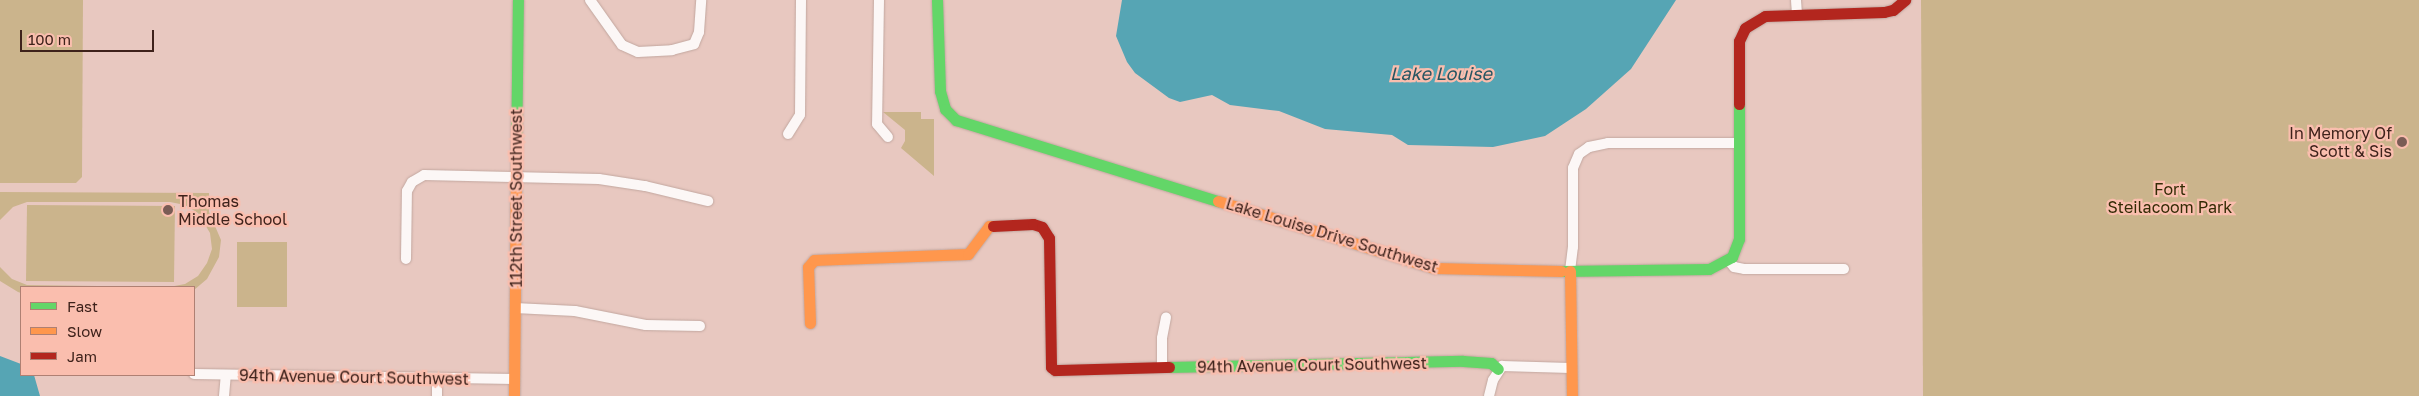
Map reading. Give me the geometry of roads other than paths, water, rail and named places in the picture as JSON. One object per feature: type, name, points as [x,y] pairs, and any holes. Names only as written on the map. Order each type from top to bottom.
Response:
[{"type":"street","name":"112th Street Southwest","points":[[514,396],[518,0]]},
{"type":"street","points":[[590,0],[627,48],[638,52],[659,51],[694,44],[700,32],[701,0]]},
{"type":"street","points":[[788,134],[800,115],[801,0]]},
{"type":"street","points":[[879,0],[877,124],[888,137]]},
{"type":"street","name":"Lake Louise Drive Southwest","points":[[937,0],[940,91],[945,109],[956,120],[1435,268],[1570,272],[1709,270],[1728,260]]},
{"type":"street","points":[[1796,0],[1797,13]]},
{"type":"street","points":[[1844,269],[1744,270],[1734,267],[1728,260],[1734,254],[1739,239],[1740,41],[1744,30],[1765,16],[1797,13],[1884,12],[1893,10],[1905,0]]},
{"type":"street","points":[[1572,396],[1570,368],[1570,272],[1573,247],[1573,168],[1578,154],[1589,148],[1608,143],[1738,143]]},
{"type":"street","points":[[406,259],[407,191],[417,177],[516,175],[624,182],[708,202]]},
{"type":"street","name":"94th Avenue Court Southwest","points":[[810,322],[808,274],[811,263],[820,258],[968,254],[989,226],[1033,224],[1048,232],[1051,367],[1060,371],[1482,361],[1498,369],[1502,366],[1570,368]]},
{"type":"street","points":[[515,308],[575,311],[646,325],[700,326]]},
{"type":"street","points":[[1162,368],[1162,338],[1166,316]]},
{"type":"street","points":[[1489,396],[1498,369]]},
{"type":"street","name":"94th Avenue Court Southwest","points":[[195,374],[437,379],[515,378]]},
{"type":"street","points":[[224,396],[226,376]]},
{"type":"street","points":[[436,396],[437,379]]},
{"type":"water","name":"Lake Louise","points":[[1122,0],[1676,0],[1631,69],[1586,109],[1545,136],[1493,147],[1408,145],[1392,135],[1325,129],[1279,111],[1230,105],[1212,95],[1180,102],[1169,98],[1135,73],[1127,62],[1116,36]]},
{"type":"water","points":[[0,356],[20,364],[20,376],[34,376],[40,396],[0,396]]},
{"type":"place","name":"In Memory Of Scott & Sis","points":[[2402,142]]},
{"type":"place","name":"Thomas Middle School","points":[[168,210]]},
{"type":"park label","name":"Fort Steilacoom Park","points":[[2170,198]]}]
